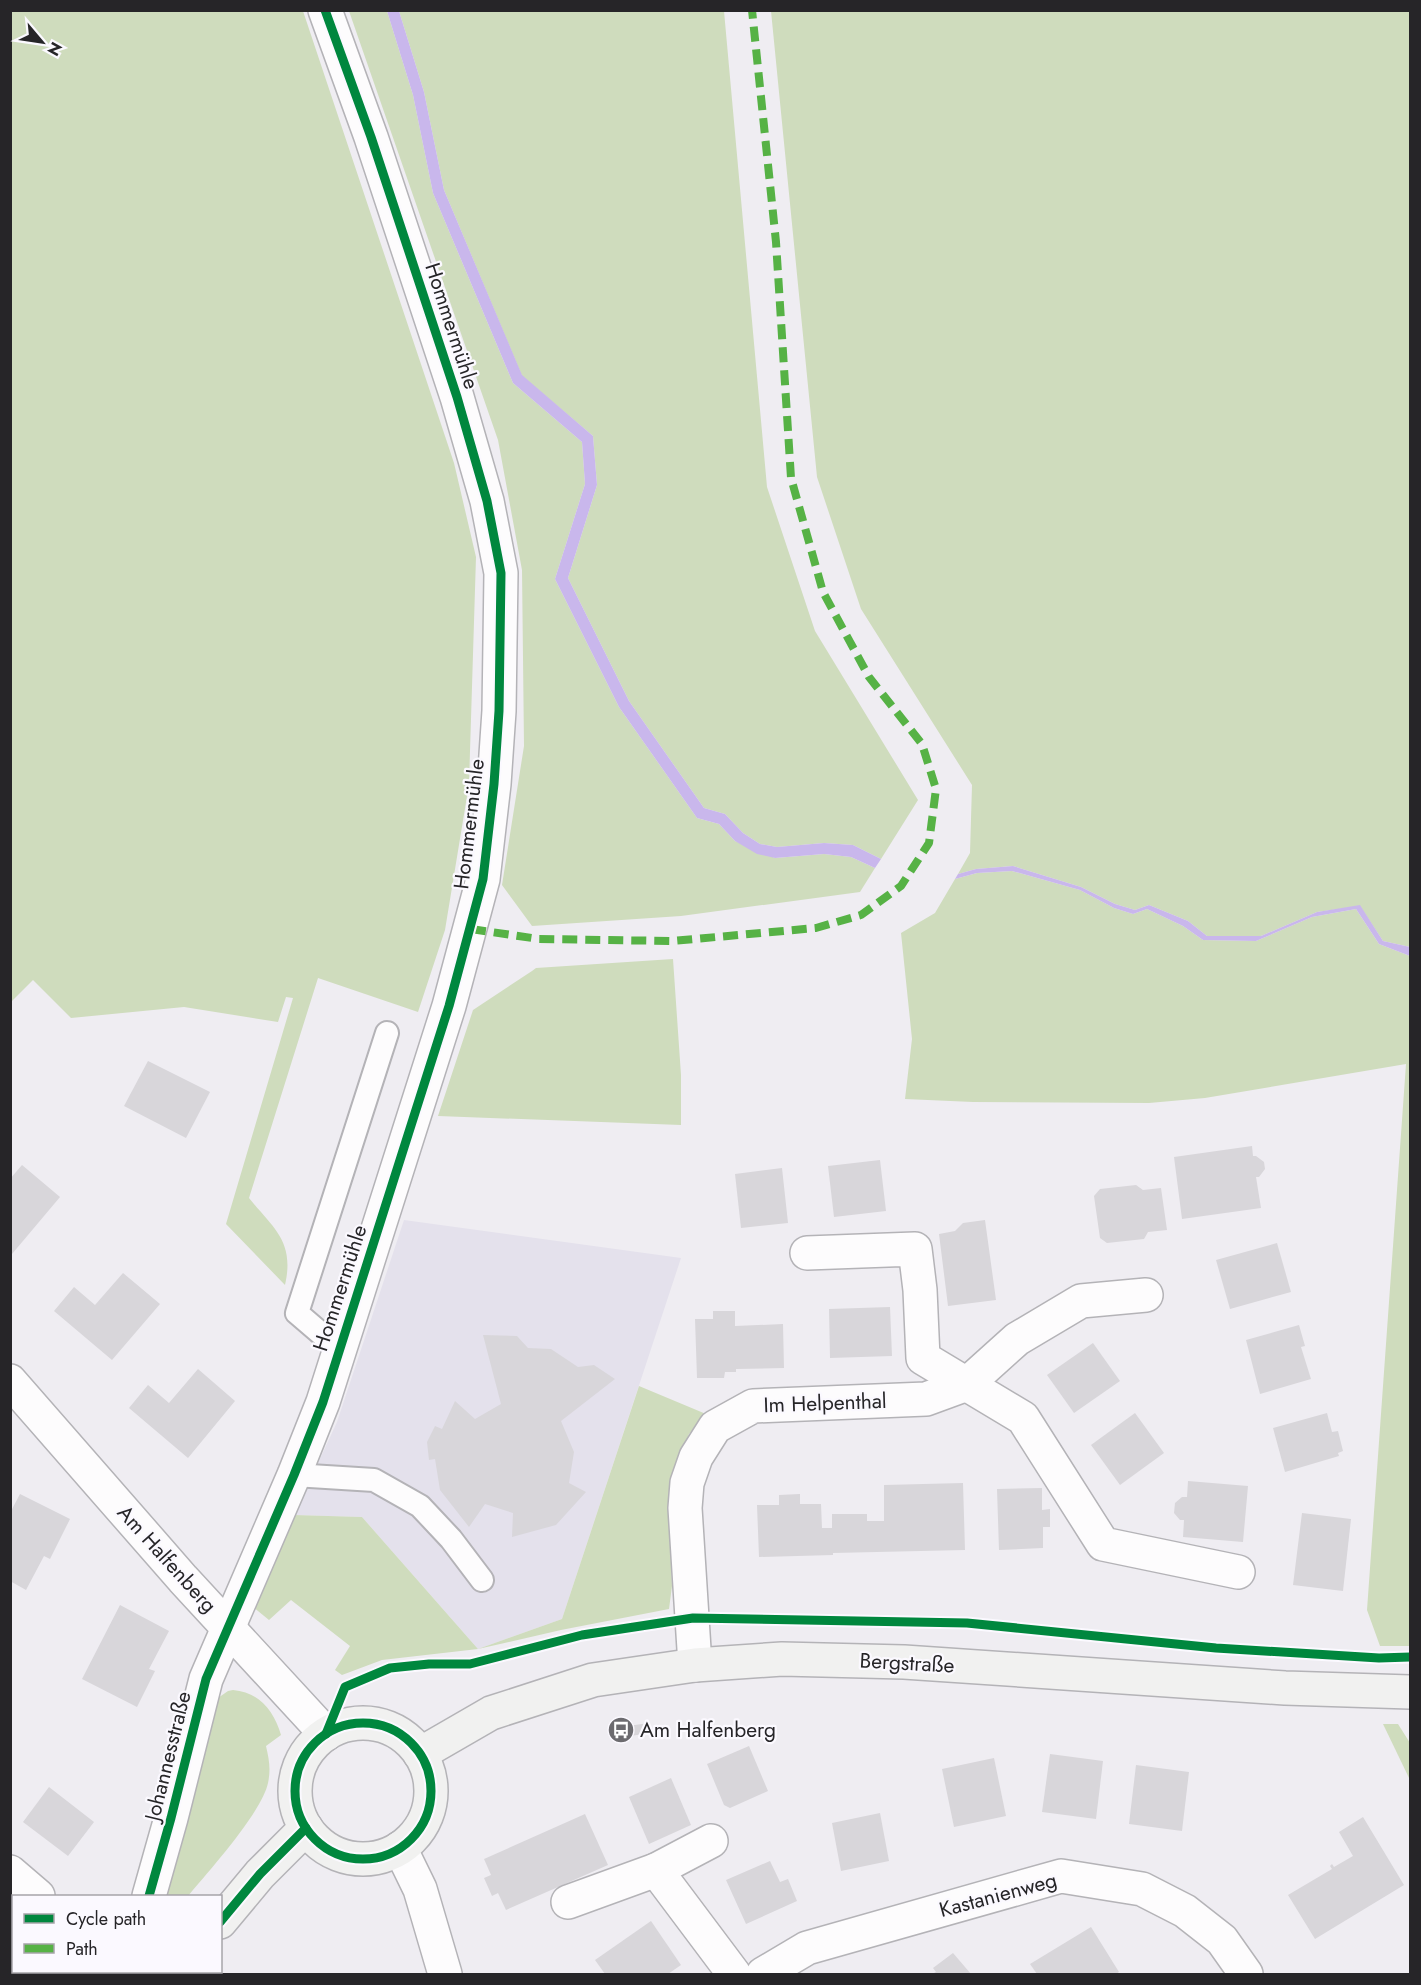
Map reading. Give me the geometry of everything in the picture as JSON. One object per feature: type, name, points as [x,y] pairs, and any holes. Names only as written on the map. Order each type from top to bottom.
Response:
[{"type":"main road","name":"Bergstraße","points":[[420,1754],[491,1713],[593,1680],[695,1665],[782,1659],[904,1662],[1285,1688],[1410,1694]]},
{"type":"main road","points":[[350,1724],[377,1725],[401,1735],[420,1754],[430,1779],[429,1805],[419,1830],[400,1848],[375,1858],[349,1857],[324,1847],[306,1828],[296,1804],[297,1777],[307,1752],[326,1734],[350,1724]]},
{"type":"main road","points":[[222,1920],[260,1874],[306,1828]]},
{"type":"street","name":"Hommermühle","points":[[228,1626],[294,1475],[323,1402],[449,1006],[483,879],[500,711],[501,573],[487,501],[457,397],[371,137],[325,10]]},
{"type":"street","points":[[807,1253],[915,1249],[920,1290],[923,1358],[1023,1418],[1103,1544],[1238,1572]]},
{"type":"street","name":"Im Helpenthal","points":[[695,1665],[685,1508],[687,1482],[696,1457],[715,1427],[753,1406],[926,1399],[967,1384],[1017,1339],[1081,1301],[1146,1295]]},
{"type":"street","name":"Am Halfenberg","points":[[10,1381],[183,1579],[326,1734]]},
{"type":"street","name":"Johannesstraße","points":[[148,1895],[171,1818],[206,1680],[228,1626]]},
{"type":"street","points":[[568,1902],[656,1870],[711,1841]]},
{"type":"street","points":[[400,1848],[420,1889],[445,1974]]},
{"type":"street","points":[[656,1870],[734,1974]]},
{"type":"street","points":[[10,1872],[37,1895]]},
{"type":"street","name":"Kastanienweg","points":[[763,1974],[807,1948],[1061,1876],[1142,1889],[1185,1911],[1222,1941],[1246,1974]]},
{"type":"lane","points":[[339,1349],[297,1313],[387,1033]]},
{"type":"lane","points":[[294,1475],[374,1480],[420,1506],[451,1539],[482,1580]]},
{"type":"shaded area","points":[[387,11],[399,11],[424,92],[444,190],[522,375],[593,436],[597,485],[568,578],[629,701],[704,808],[725,814],[743,833],[760,844],[777,847],[824,843],[853,845],[881,859],[875,868],[851,857],[824,854],[775,858],[757,854],[735,841],[719,824],[697,818],[619,707],[555,579],[585,484],[582,442],[513,383],[433,193],[413,95]]},
{"type":"shaded area","points":[[1013,866],[1081,887],[1115,904],[1135,910],[1149,905],[1188,921],[1207,936],[1261,936],[1317,912],[1360,905],[1383,941],[1410,947],[1410,956],[1379,944],[1356,909],[1312,917],[1256,941],[1203,940],[1183,926],[1147,909],[1133,914],[1114,908],[1080,890],[1012,871],[977,873],[955,879],[958,874],[976,869]]},
{"type":"shaded area","points":[[404,1220],[681,1258],[562,1619],[478,1649],[362,1517],[294,1515],[337,1422]]},
{"type":"green space","points":[[11,10],[303,11],[454,463],[476,557],[469,784],[445,930],[418,1012],[318,978],[249,1198],[280,1236],[287,1257],[285,1285],[226,1224],[293,998],[286,997],[278,1022],[184,1007],[71,1018],[33,980],[11,1002]]},
{"type":"green space","points":[[349,11],[387,11],[413,95],[433,193],[513,383],[582,442],[585,484],[555,579],[619,707],[697,818],[719,824],[735,841],[775,858],[824,854],[851,857],[875,868],[860,892],[681,916],[532,926],[502,885],[524,746],[522,570],[498,440]]},
{"type":"green space","points":[[399,11],[724,11],[767,487],[815,631],[918,800],[881,859],[853,845],[824,843],[777,847],[760,844],[743,833],[725,814],[704,808],[629,701],[568,578],[597,485],[593,436],[522,376],[444,190],[424,92]]},
{"type":"green space","points":[[771,11],[1410,11],[1410,947],[1383,941],[1360,906],[1317,912],[1261,936],[1207,936],[1188,921],[1149,905],[1135,910],[1115,904],[1081,887],[1013,866],[976,869],[958,874],[970,853],[972,785],[861,609],[817,477]]},
{"type":"green space","points":[[1012,871],[1080,890],[1114,908],[1133,914],[1147,909],[1183,926],[1203,940],[1256,941],[1312,917],[1356,909],[1379,944],[1410,956],[1410,1646],[1380,1646],[1367,1610],[1406,1064],[1205,1098],[1149,1103],[973,1102],[905,1099],[912,1039],[901,933],[935,913],[955,879],[977,873]]},
{"type":"green space","points":[[673,959],[681,1075],[681,1125],[438,1116],[473,1010],[536,968]]},
{"type":"green space","points":[[639,1386],[706,1414],[689,1434],[680,1456],[669,1502],[672,1586],[669,1609],[478,1649],[562,1619]]},
{"type":"green space","points":[[294,1515],[362,1517],[478,1649],[382,1660],[342,1675],[335,1670],[350,1646],[291,1600],[269,1620],[252,1606]]},
{"type":"green space","points":[[228,1691],[250,1694],[258,1699],[270,1711],[278,1726],[281,1735],[266,1746],[269,1764],[268,1783],[264,1795],[246,1825],[189,1895],[163,1895],[218,1698]]},
{"type":"green space","points":[[1383,1724],[1398,1724],[1410,1743],[1410,1780]]},
{"type":"building","points":[[148,1061],[210,1092],[186,1138],[124,1106]]},
{"type":"building","points":[[1252,1146],[1253,1156],[1264,1162],[1265,1169],[1259,1177],[1256,1177],[1261,1208],[1182,1219],[1174,1157]]},
{"type":"building","points":[[880,1160],[886,1211],[834,1217],[828,1166]]},
{"type":"building","points":[[22,1165],[60,1197],[12,1254],[10,1179]]},
{"type":"building","points":[[782,1168],[788,1223],[741,1228],[735,1174]]},
{"type":"building","points":[[1136,1185],[1143,1190],[1161,1188],[1167,1230],[1148,1232],[1144,1239],[1107,1243],[1100,1238],[1094,1196],[1100,1189]]},
{"type":"building","points":[[985,1220],[996,1300],[948,1306],[939,1234],[955,1231],[963,1223]]},
{"type":"building","points":[[1277,1243],[1291,1292],[1230,1309],[1216,1260]]},
{"type":"building","points":[[123,1273],[160,1304],[112,1360],[54,1311],[74,1287],[95,1305]]},
{"type":"building","points":[[890,1307],[892,1356],[830,1358],[829,1309]]},
{"type":"building","points":[[713,1311],[735,1311],[735,1326],[783,1324],[784,1368],[736,1369],[736,1372],[725,1372],[724,1378],[697,1378],[695,1319],[713,1319]]},
{"type":"building","points":[[1299,1325],[1305,1346],[1301,1347],[1311,1379],[1260,1394],[1246,1340]]},
{"type":"building","points":[[483,1335],[517,1336],[528,1348],[551,1349],[578,1367],[594,1365],[615,1379],[561,1421],[574,1452],[569,1483],[586,1492],[556,1525],[512,1537],[513,1513],[485,1504],[469,1527],[440,1490],[435,1459],[429,1460],[427,1442],[435,1426],[442,1429],[455,1401],[475,1419],[501,1404]]},
{"type":"building","points":[[1093,1343],[1120,1381],[1074,1413],[1047,1375]]},
{"type":"building","points":[[198,1369],[235,1401],[188,1458],[129,1408],[148,1385],[169,1403]]},
{"type":"building","points":[[1135,1413],[1164,1453],[1120,1485],[1091,1445]]},
{"type":"building","points":[[1327,1413],[1332,1432],[1338,1431],[1343,1451],[1338,1453],[1339,1456],[1285,1472],[1273,1428]]},
{"type":"building","points":[[1188,1481],[1248,1486],[1243,1542],[1183,1537],[1184,1520],[1180,1520],[1174,1513],[1175,1503],[1182,1497],[1187,1497]]},
{"type":"building","points":[[963,1483],[965,1550],[759,1557],[757,1505],[779,1505],[779,1495],[800,1494],[800,1504],[821,1504],[822,1528],[832,1528],[832,1514],[867,1514],[867,1521],[884,1521],[884,1485]]},
{"type":"building","points":[[1042,1488],[1042,1510],[1050,1509],[1050,1527],[1043,1527],[1043,1548],[999,1550],[997,1489]]},
{"type":"building","points":[[20,1494],[70,1519],[50,1559],[44,1556],[26,1590],[10,1581],[10,1513]]},
{"type":"building","points":[[1302,1513],[1351,1519],[1343,1591],[1293,1585]]},
{"type":"building","points":[[120,1605],[169,1631],[149,1669],[155,1671],[137,1707],[82,1679]]},
{"type":"building","points":[[649,1723],[651,1733],[630,1736],[628,1726]]},
{"type":"building","points":[[749,1746],[768,1791],[730,1808],[724,1805],[707,1764]]},
{"type":"building","points":[[1050,1754],[1103,1761],[1096,1819],[1042,1812]]},
{"type":"building","points":[[994,1758],[1006,1816],[954,1827],[942,1769]]},
{"type":"building","points":[[1136,1765],[1189,1772],[1182,1831],[1129,1824]]},
{"type":"building","points":[[671,1778],[691,1825],[649,1844],[629,1797]]},
{"type":"building","points":[[49,1787],[94,1822],[68,1856],[23,1822]]},
{"type":"building","points":[[880,1813],[889,1861],[841,1871],[832,1823]]},
{"type":"building","points":[[585,1814],[608,1865],[506,1910],[498,1893],[492,1896],[484,1878],[491,1875],[484,1859]]},
{"type":"building","points":[[1363,1817],[1404,1885],[1315,1939],[1288,1895],[1332,1869],[1330,1866],[1332,1864],[1334,1867],[1353,1856],[1339,1832]]},
{"type":"building","points":[[770,1861],[780,1882],[788,1879],[797,1901],[746,1924],[726,1880]]},
{"type":"building","points":[[651,1921],[681,1965],[668,1974],[605,1974],[595,1960]]},
{"type":"building","points":[[1091,1927],[1119,1972],[1116,1974],[1037,1974],[1030,1964]]},
{"type":"building","points":[[953,1953],[971,1974],[932,1974],[936,1972],[933,1968]]},
{"type":"marked path","points":[[471,929],[539,939],[672,941],[816,928],[861,915],[901,886],[929,843],[936,789],[922,744],[869,677],[823,592],[791,478],[776,242],[752,10]]},
{"type":"cycle path","points":[[149,1895],[206,1679],[323,1402],[449,1006],[483,879],[494,784],[499,711],[501,573],[487,501],[457,397],[371,137],[325,10]]},
{"type":"cycle path","points":[[326,1734],[345,1687],[390,1668],[429,1664],[470,1664],[582,1635],[693,1618],[967,1623],[1216,1648],[1379,1658],[1410,1657]]},
{"type":"cycle path","points":[[363,1723],[389,1729],[411,1743],[425,1765],[431,1791],[425,1817],[411,1839],[389,1853],[363,1859],[337,1853],[315,1839],[301,1817],[295,1791],[301,1765],[315,1743],[337,1729],[363,1723]]},
{"type":"cycle path","points":[[222,1920],[260,1874],[306,1828]]},
{"type":"place","name":"Am Halfenberg","points":[[621,1730]]}]
